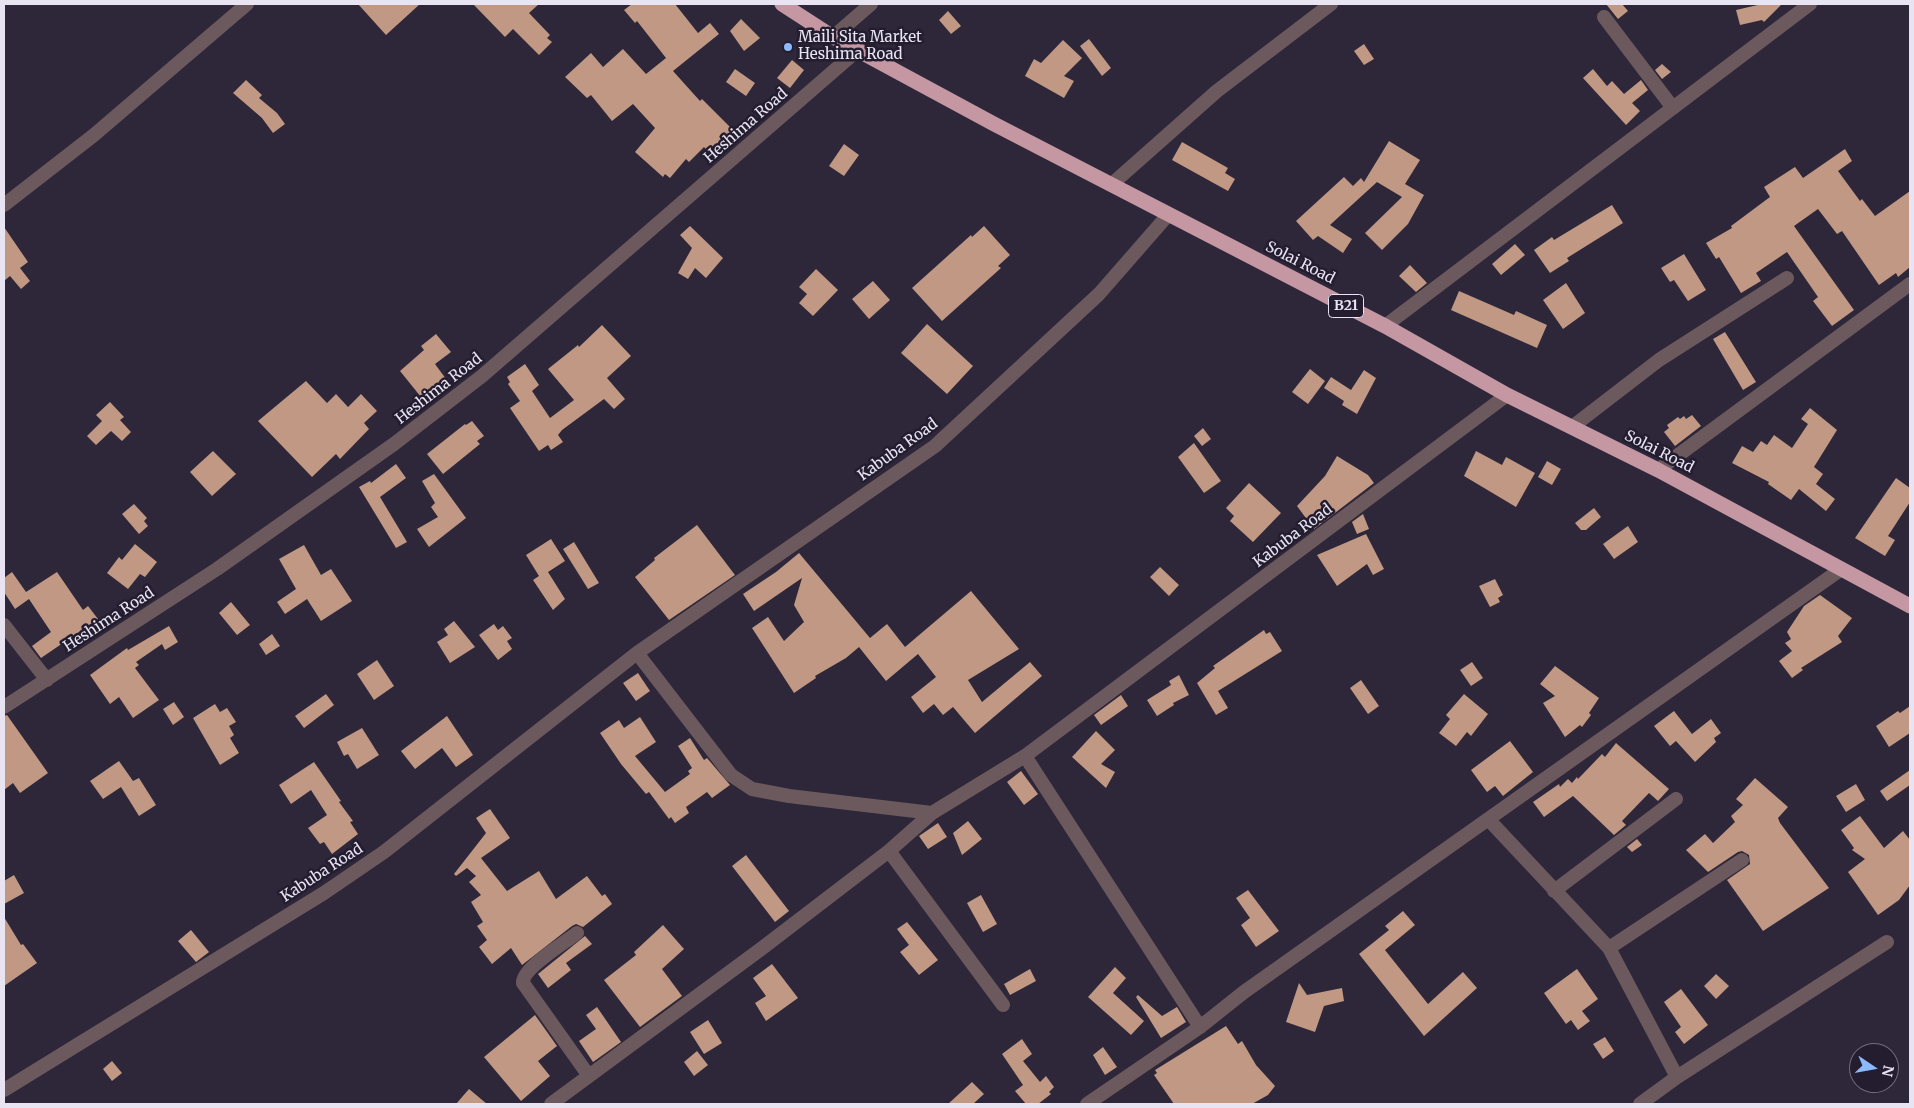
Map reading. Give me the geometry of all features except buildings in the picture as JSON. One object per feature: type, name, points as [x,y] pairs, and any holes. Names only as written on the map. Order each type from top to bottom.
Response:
[{"type":"highway","name":"Solai Road","points":[[782,4],[833,37],[859,49],[994,124],[1386,326],[1507,395],[1658,470],[1840,570],[1910,606]]},
{"type":"street","points":[[4,205],[94,135],[247,4]]},
{"type":"street","points":[[833,37],[871,4]]},
{"type":"street","points":[[1112,184],[1217,91],[1331,4]]},
{"type":"street","points":[[1386,326],[1810,4]]},
{"type":"street","points":[[1604,17],[1673,108]]},
{"type":"street","name":"Heshima Road","points":[[4,708],[217,569],[394,444],[475,382],[571,301],[859,49]]},
{"type":"street","name":"Kabuba Road","points":[[4,1090],[339,882],[384,852],[506,758],[637,653],[935,446],[1099,294],[1168,215]]},
{"type":"street","points":[[1572,427],[1658,360],[1788,278]]},
{"type":"street","points":[[1658,470],[1910,284]]},
{"type":"street","name":"Kabuba Road","points":[[551,1104],[761,949],[888,851],[932,813],[983,784],[1025,756],[1507,395]]},
{"type":"street","points":[[1086,1104],[1200,1027],[1244,992],[1840,570]]},
{"type":"street","points":[[4,625],[47,680]]},
{"type":"street","points":[[637,653],[731,774],[752,789],[789,796],[932,813]]},
{"type":"street","points":[[1025,756],[1200,1027]]},
{"type":"street","points":[[1554,891],[1676,799]]},
{"type":"street","points":[[1488,819],[1609,948],[1677,1077]]},
{"type":"street","points":[[888,851],[1003,1005]]},
{"type":"street","points":[[1609,948],[1742,860]]},
{"type":"street","points":[[577,933],[530,969],[523,977],[523,983],[589,1076]]},
{"type":"street","points":[[1640,1104],[1677,1077],[1887,942]]},
{"type":"place","name":"Maili Sita Market Heshima Road","points":[[788,47]]}]
